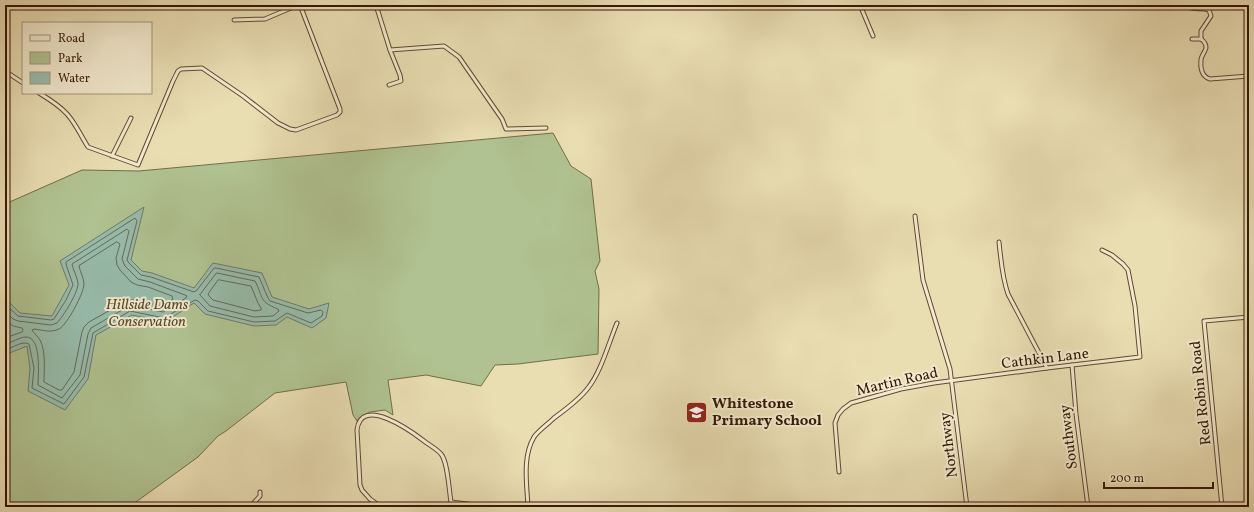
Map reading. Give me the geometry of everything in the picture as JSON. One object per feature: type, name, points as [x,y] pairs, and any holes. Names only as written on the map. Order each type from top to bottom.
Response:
[{"type":"street","points":[[40,94],[66,113],[88,147],[138,165],[156,120],[178,71],[181,69],[202,68],[243,96],[278,123],[290,129],[296,130],[338,115],[340,112],[339,105],[299,5],[265,18],[234,20]]},
{"type":"street","points":[[376,5],[401,81],[389,85]]},
{"type":"street","points":[[860,5],[873,36]]},
{"type":"street","points":[[1183,5],[1186,8],[1209,10],[1211,16],[1201,31],[1201,39],[1206,46],[1201,61],[1203,75],[1210,80],[1249,76]]},
{"type":"street","points":[[1192,39],[1201,39]]},
{"type":"street","points":[[390,50],[444,46],[458,57],[502,119],[506,129],[546,128]]},
{"type":"street","points":[[5,71],[22,82]]},
{"type":"street","points":[[112,156],[131,118]]},
{"type":"street","name":"Northway","points":[[915,216],[923,280],[952,380],[967,507]]},
{"type":"street","points":[[999,242],[1001,268],[1008,294],[1048,368]]},
{"type":"street","name":"Cathkin Lane","points":[[952,380],[1140,357],[1135,306],[1127,268],[1112,255],[1102,250]]},
{"type":"street","name":"Red Robin Road","points":[[1222,507],[1204,321],[1249,317]]},
{"type":"street","points":[[528,507],[526,469],[533,440],[546,425],[576,401],[590,386],[597,374],[617,323]]},
{"type":"street","name":"Southway","points":[[1072,365],[1076,414],[1088,507]]},
{"type":"street","name":"Martin Road","points":[[839,472],[835,423],[838,415],[845,406],[902,389],[952,380]]},
{"type":"street","points":[[381,507],[365,495],[360,486],[357,430],[360,421],[367,416],[377,415],[384,416],[414,433],[439,451],[443,457],[445,465],[451,502],[448,507]]},
{"type":"street","points":[[250,507],[260,496],[260,492]]},
{"type":"street","points":[[451,502],[491,507]]},
{"type":"green space","name":"Hillside Dams Conservation","points":[[553,133],[571,166],[591,179],[600,261],[595,271],[599,289],[598,354],[518,364],[495,365],[481,386],[426,375],[388,380],[393,415],[385,410],[370,412],[359,418],[359,421],[357,421],[353,415],[346,382],[275,393],[218,436],[198,457],[129,507],[5,507],[5,204],[82,170],[139,171]]},
{"type":"water","points":[[144,207],[131,260],[142,271],[152,273],[194,288],[213,263],[262,273],[272,297],[309,309],[329,303],[326,318],[312,328],[287,317],[276,325],[254,326],[205,314],[194,303],[165,322],[132,315],[96,335],[88,379],[65,410],[28,391],[30,369],[27,346],[7,354],[5,349],[5,298],[20,313],[52,316],[69,285],[60,261]]},
{"type":"place","name":"Whitestone Primary School","points":[[696,412]]}]
